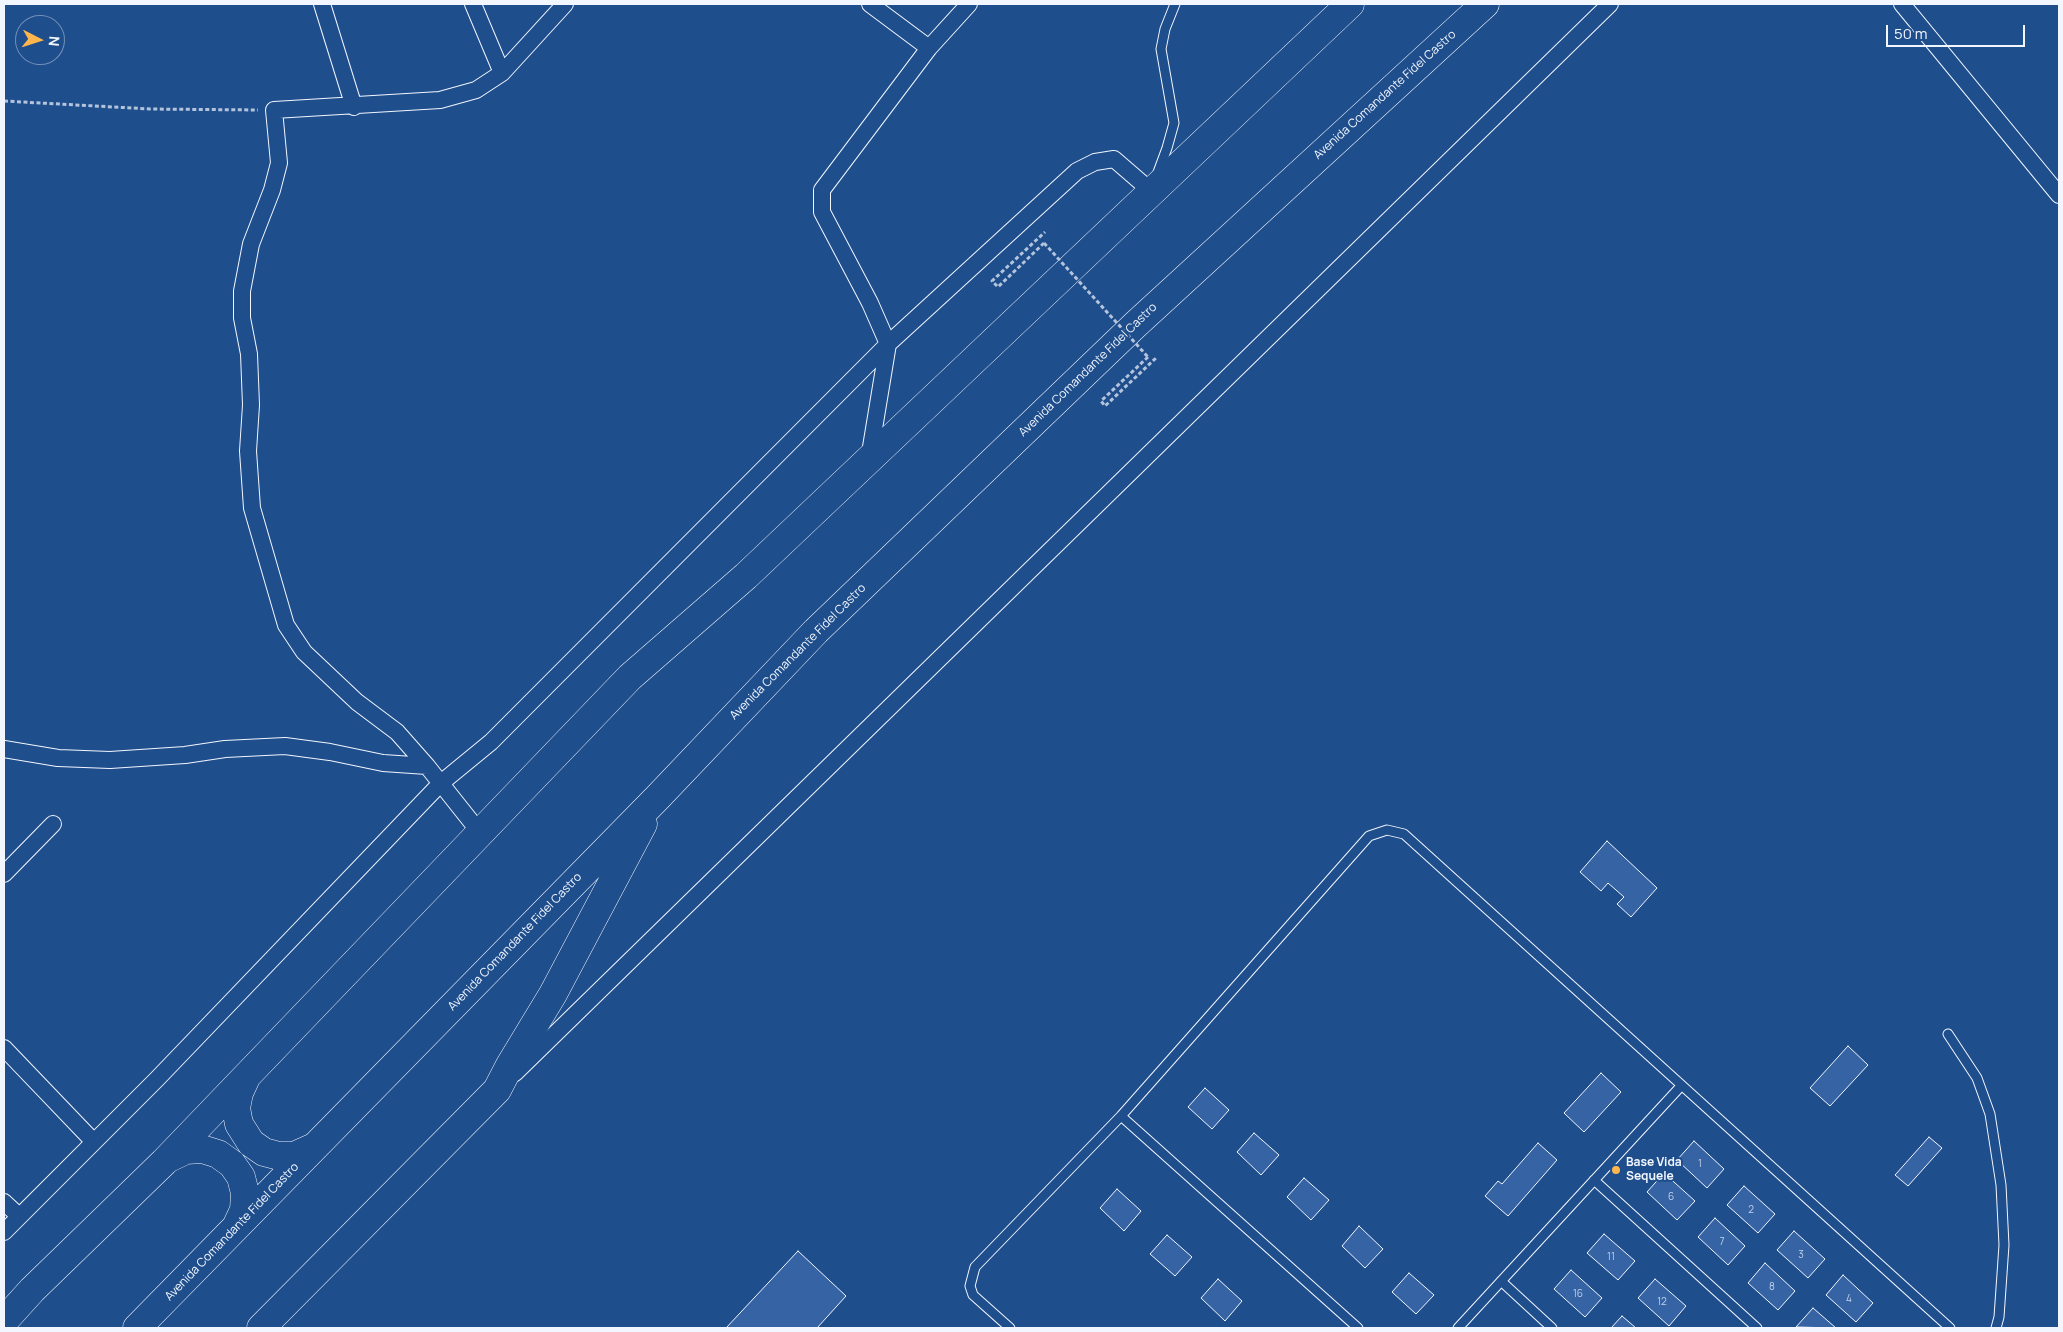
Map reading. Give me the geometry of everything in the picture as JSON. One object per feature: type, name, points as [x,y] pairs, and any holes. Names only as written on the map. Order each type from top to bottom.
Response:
[{"type":"highway","points":[[4,1321],[32,1290],[164,1162],[252,1072],[630,677],[746,576],[1350,4]]},
{"type":"highway","name":"Avenida Comandante Fidel Castro","points":[[137,1328],[658,797],[816,631],[1135,325],[1485,4]]},
{"type":"highway","points":[[261,1328],[497,1090],[553,994],[658,797]]},
{"type":"highway","points":[[252,1072],[242,1086],[236,1108],[239,1124],[251,1143],[271,1154],[286,1156],[302,1154],[320,1140]]},
{"type":"highway","points":[[164,1162],[186,1150],[202,1149],[218,1154],[232,1164],[241,1177],[245,1193],[241,1218],[233,1230]]},
{"type":"street","points":[[322,4],[354,107]]},
{"type":"street","points":[[473,4],[502,73]]},
{"type":"street","points":[[481,834],[427,766],[397,732],[357,702],[304,652],[286,626],[252,508],[248,451],[251,405],[249,354],[242,318],[242,291],[251,244],[275,183],[279,163],[274,110],[354,107],[440,100],[476,90],[502,73],[565,4]]},
{"type":"street","points":[[870,4],[929,48]]},
{"type":"street","points":[[869,459],[888,344],[870,303],[822,212],[822,190],[929,48],[968,4]]},
{"type":"street","points":[[497,1090],[1610,4]]},
{"type":"street","points":[[1902,4],[2059,195]]},
{"type":"street","points":[[4,1232],[157,1079],[441,783],[498,735],[888,344],[1077,171],[1095,162],[1114,160],[1151,192]]},
{"type":"street","points":[[4,749],[58,758],[110,760],[185,755],[225,749],[285,746],[330,752],[383,763],[427,766]]},
{"type":"street","points":[[4,874],[53,824]]},
{"type":"street","points":[[4,1048],[94,1142]]},
{"type":"street","points":[[4,1202],[19,1216]]},
{"type":"lane","points":[[1151,192],[1174,123],[1161,49],[1165,29],[1175,4]]},
{"type":"lane","points":[[1010,1328],[973,1295],[970,1286],[975,1267],[1121,1116],[1369,836],[1387,830],[1404,834],[1680,1086],[1950,1328]]},
{"type":"lane","points":[[1948,1034],[1977,1078],[1990,1114],[2001,1184],[2004,1245],[1999,1317],[1996,1328]]},
{"type":"lane","points":[[1458,1328],[1680,1086]]},
{"type":"lane","points":[[1121,1116],[1358,1328]]},
{"type":"lane","points":[[1594,1180],[1757,1328]]},
{"type":"lane","points":[[1501,1281],[1552,1328]]},
{"type":"path","points":[[4,101],[150,108],[274,110]]},
{"type":"path","points":[[1045,232],[992,282],[998,287],[1044,243],[1148,357],[1101,401],[1105,406],[1156,358]]},
{"type":"building","points":[[1607,841],[1657,888],[1631,917],[1617,904],[1624,897],[1608,883],[1601,891],[1580,872]]},
{"type":"building","points":[[1848,1046],[1868,1065],[1830,1106],[1810,1088]]},
{"type":"building","points":[[1601,1073],[1621,1092],[1584,1132],[1564,1113]]},
{"type":"building","points":[[1205,1088],[1229,1110],[1212,1129],[1188,1107]]},
{"type":"building","points":[[1254,1133],[1279,1155],[1261,1175],[1237,1152]]},
{"type":"building","points":[[1929,1137],[1942,1148],[1908,1186],[1895,1175]]},
{"type":"building","points":[[1694,1141],[1724,1169],[1707,1188],[1677,1160]]},
{"type":"building","points":[[1538,1143],[1557,1160],[1508,1216],[1485,1196],[1498,1181],[1502,1184]]},
{"type":"building","points":[[1664,1173],[1695,1201],[1677,1220],[1647,1192]]},
{"type":"building","points":[[1304,1178],[1329,1200],[1311,1220],[1287,1197]]},
{"type":"building","points":[[1744,1186],[1775,1214],[1758,1233],[1727,1205]]},
{"type":"building","points":[[1117,1189],[1141,1211],[1124,1231],[1100,1208]]},
{"type":"building","points":[[1715,1218],[1745,1246],[1728,1265],[1698,1237]]},
{"type":"building","points":[[1359,1226],[1383,1249],[1365,1268],[1342,1246]]},
{"type":"building","points":[[1794,1231],[1825,1259],[1808,1278],[1777,1250]]},
{"type":"building","points":[[1604,1234],[1635,1261],[1618,1280],[1587,1253]]},
{"type":"building","points":[[1167,1235],[1192,1257],[1175,1276],[1150,1254]]},
{"type":"building","points":[[798,1251],[846,1296],[817,1328],[726,1328]]},
{"type":"building","points":[[1765,1263],[1795,1291],[1778,1310],[1748,1283]]},
{"type":"building","points":[[1571,1270],[1602,1298],[1585,1317],[1554,1289]]},
{"type":"building","points":[[1409,1273],[1434,1295],[1416,1314],[1392,1292]]},
{"type":"building","points":[[1843,1275],[1873,1303],[1856,1322],[1826,1295]]},
{"type":"building","points":[[1218,1279],[1242,1301],[1225,1321],[1201,1298]]},
{"type":"building","points":[[1655,1279],[1686,1306],[1669,1326],[1638,1298]]},
{"type":"building","points":[[1813,1308],[1836,1328],[1796,1327]]},
{"type":"building","points":[[1622,1316],[1636,1328],[1611,1328]]},
{"type":"place","name":"Base Vida Sequele","points":[[1616,1170]]}]
